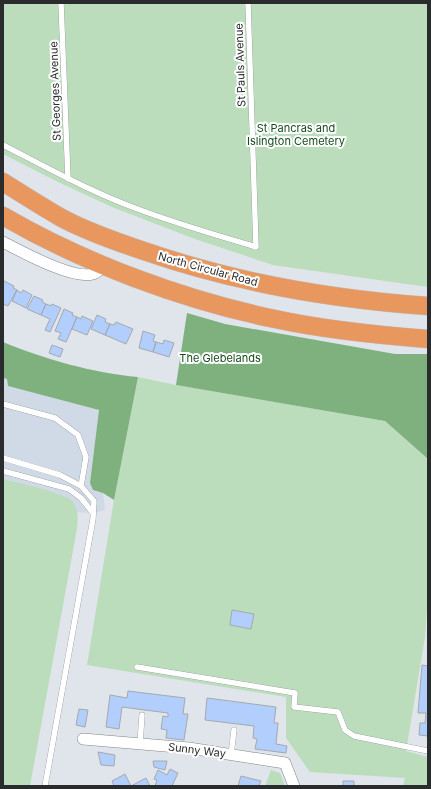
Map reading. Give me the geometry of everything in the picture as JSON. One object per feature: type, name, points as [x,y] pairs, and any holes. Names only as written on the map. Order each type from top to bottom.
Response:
[{"type":"highway","name":"North Circular Road","points":[[3,182],[61,218],[117,242],[169,260],[237,279],[286,289],[332,296],[428,306]]},
{"type":"highway","points":[[3,216],[53,242],[106,266],[199,300],[274,319],[343,331],[428,339]]},
{"type":"street","points":[[3,242],[64,271],[77,275],[93,274],[106,266]]},
{"type":"street","name":"Sunny Way","points":[[84,739],[188,748],[285,763],[294,786]]},
{"type":"lane","name":"St Georges Avenue","points":[[61,3],[68,179]]},
{"type":"lane","name":"St Pauls Avenue","points":[[68,179],[134,208],[256,247],[248,3]]},
{"type":"lane","points":[[3,145],[68,179]]},
{"type":"lane","points":[[3,404],[55,418],[78,436],[86,457],[81,486]]},
{"type":"lane","points":[[3,458],[60,475],[81,486],[94,501],[92,527],[45,786]]},
{"type":"lane","points":[[3,472],[69,489],[81,498],[93,513]]},
{"type":"lane","points":[[137,667],[295,693],[294,707],[338,712],[345,730],[354,736],[428,751]]},
{"type":"lane","points":[[140,744],[142,715]]},
{"type":"lane","points":[[231,755],[234,730]]},
{"type":"shaded area","points":[[3,378],[7,379],[8,386],[99,410],[90,483],[98,492],[103,493],[105,510],[93,513],[77,512],[75,506],[63,496],[3,479]]},
{"type":"green space","name":"St Pancras and Islington Cemetery","points":[[3,3],[428,3],[428,287],[273,265],[195,239],[112,207],[3,154]]},
{"type":"green space","name":"The Glebelands","points":[[187,313],[225,324],[395,354],[428,354],[428,459],[385,421],[176,385]]},
{"type":"green space","points":[[3,342],[35,354],[86,369],[138,377],[114,500],[103,493],[93,490],[90,483],[99,410],[8,386],[7,379],[3,378]]},
{"type":"green space","points":[[138,377],[176,385],[385,421],[428,459],[428,595],[425,637],[406,751],[428,757],[428,786],[403,786],[405,778],[310,772],[286,738],[286,697],[87,665],[114,500]]},
{"type":"green space","points":[[3,479],[66,497],[74,504],[78,515],[30,786],[3,786]]},
{"type":"green space","points":[[271,770],[280,773],[285,786],[265,786]]},
{"type":"building","points":[[4,281],[14,286],[13,288],[17,290],[8,306],[3,304]]},
{"type":"building","points":[[17,290],[21,293],[23,290],[32,295],[26,308],[12,301]]},
{"type":"building","points":[[34,296],[43,300],[42,302],[46,304],[41,315],[27,309]]},
{"type":"building","points":[[46,304],[51,306],[52,304],[61,308],[50,332],[45,330],[50,319],[41,315]]},
{"type":"building","points":[[64,309],[73,313],[72,315],[77,317],[66,342],[58,339],[61,333],[55,331]]},
{"type":"building","points":[[97,315],[106,319],[105,322],[110,324],[105,335],[91,329]]},
{"type":"building","points":[[82,316],[93,321],[87,335],[72,329],[77,317],[81,319]]},
{"type":"building","points":[[116,322],[133,329],[126,344],[105,335],[110,324],[114,325]]},
{"type":"building","points":[[143,331],[155,335],[153,341],[156,342],[153,352],[139,348]]},
{"type":"building","points":[[164,340],[174,343],[169,357],[153,352],[156,342],[163,344]]},
{"type":"building","points":[[52,345],[63,349],[60,357],[49,353]]},
{"type":"building","points":[[232,610],[254,614],[251,629],[230,625]]},
{"type":"building","points":[[422,665],[428,666],[428,736],[419,735],[420,723],[425,723],[426,713],[418,713]]},
{"type":"building","points":[[128,691],[185,698],[183,714],[188,714],[184,740],[166,738],[167,730],[161,729],[163,716],[168,717],[168,713],[122,707],[119,729],[106,727],[110,695],[127,698]]},
{"type":"building","points":[[207,698],[276,707],[274,723],[278,723],[276,744],[287,746],[286,753],[255,749],[257,739],[253,738],[254,726],[205,720]]},
{"type":"building","points":[[79,709],[88,710],[85,727],[76,725]]},
{"type":"building","points":[[98,752],[115,755],[114,766],[101,765]]},
{"type":"building","points":[[153,761],[167,761],[165,770],[154,767]]},
{"type":"building","points":[[170,769],[178,773],[172,786],[155,786],[157,780],[154,779],[158,770],[167,775]]},
{"type":"building","points":[[125,774],[131,786],[114,786],[112,781]]},
{"type":"building","points":[[241,776],[261,781],[259,786],[238,786]]},
{"type":"building","points":[[146,778],[150,786],[131,786]]},
{"type":"building","points":[[343,781],[354,781],[354,786],[343,786]]}]
